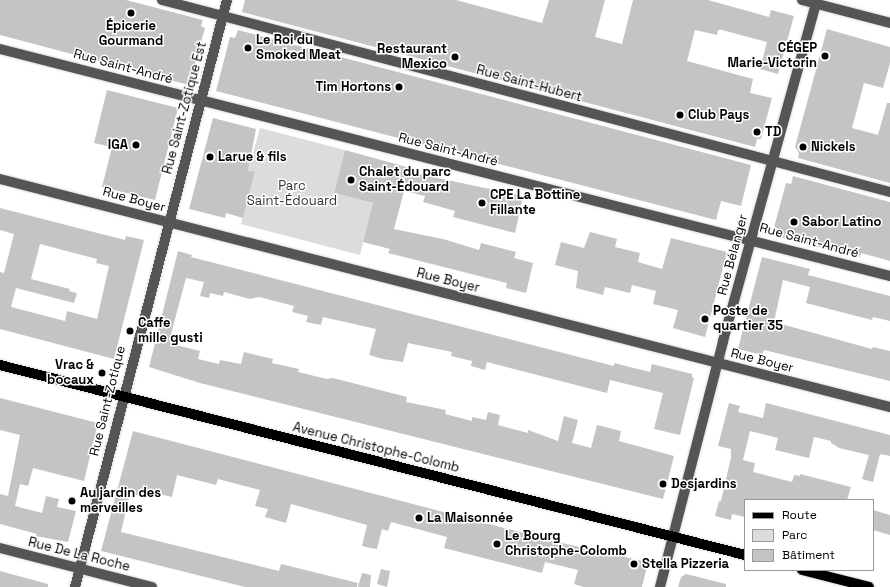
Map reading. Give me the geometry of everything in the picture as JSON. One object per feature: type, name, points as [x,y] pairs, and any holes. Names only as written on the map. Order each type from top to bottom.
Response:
[{"type":"main road","name":"Avenue Christophe-Colomb","points":[[0,365],[673,536],[744,556]]},
{"type":"main road","points":[[806,571],[869,587]]},
{"type":"street","name":"Rue Saint-Hubert","points":[[162,0],[890,192]]},
{"type":"street","name":"Rue Saint-Zotique Est","points":[[168,223],[227,0]]},
{"type":"street","points":[[802,0],[816,2],[890,23]]},
{"type":"street","name":"Rue Bélanger","points":[[660,587],[750,240],[773,162],[816,2]]},
{"type":"street","name":"Rue Saint-André","points":[[0,48],[890,276]]},
{"type":"street","name":"Rue Boyer","points":[[0,179],[717,364],[890,407]]},
{"type":"street","name":"Rue Saint-Zotique","points":[[75,587],[122,396],[168,223]]},
{"type":"street","name":"Rue De La Roche","points":[[0,548],[152,587]]},
{"type":"green space","name":"Parc Saint-Édouard","points":[[260,128],[345,150],[334,193],[373,203],[360,255],[241,224],[255,173],[248,171]]},
{"type":"building","points":[[0,0],[126,0],[203,20],[201,26],[205,28],[189,85],[0,35]]},
{"type":"building","points":[[245,0],[456,0],[542,23],[549,0],[605,0],[595,37],[622,44],[633,0],[708,0],[769,17],[771,10],[794,16],[778,74],[760,69],[767,42],[722,30],[718,30],[717,35],[695,30],[687,61],[753,79],[750,93],[772,98],[761,139],[757,139],[755,147],[242,12]]},
{"type":"building","points":[[827,29],[890,47],[890,63],[883,88],[864,83],[852,128],[878,135],[887,103],[890,103],[890,183],[798,158],[799,153],[795,147]]},
{"type":"building","points":[[238,30],[751,165],[741,206],[721,201],[716,220],[216,91],[230,37],[235,38]]},
{"type":"building","name":"IGA","points":[[107,90],[178,108],[155,200],[102,187],[112,147],[94,143]]},
{"type":"building","points":[[213,118],[256,129],[248,171],[255,172],[243,218],[226,213],[225,218],[189,209]]},
{"type":"building","points":[[345,150],[410,168],[409,172],[523,196],[515,233],[453,217],[455,211],[423,202],[425,196],[404,191],[394,229],[443,239],[479,250],[481,243],[516,252],[514,258],[533,263],[526,293],[506,288],[507,283],[388,253],[390,249],[363,242],[373,203],[334,193]]},
{"type":"building","points":[[793,176],[890,202],[890,261],[861,253],[860,257],[772,235],[786,183],[791,184]]},
{"type":"building","points":[[0,208],[125,240],[126,236],[144,240],[114,359],[0,329],[0,272],[4,273],[14,234],[0,230]],"holes":[[[40,244],[97,259],[96,263],[109,266],[97,319],[67,311],[65,321],[11,307],[16,288],[74,303],[77,293],[69,291],[70,289],[31,279]]]},
{"type":"building","points":[[590,232],[617,239],[615,247],[640,253],[638,262],[662,269],[671,238],[727,252],[705,337],[673,328],[678,310],[653,304],[656,291],[632,285],[630,293],[605,287],[603,295],[576,288],[578,271],[555,265],[557,257],[561,242],[584,248]]},
{"type":"building","points":[[178,251],[192,255],[191,257],[614,366],[614,363],[650,372],[652,364],[692,374],[692,377],[694,378],[680,435],[654,429],[663,393],[610,380],[607,393],[487,362],[485,370],[471,366],[472,361],[451,356],[452,352],[408,343],[403,362],[383,359],[369,355],[376,329],[323,317],[321,325],[306,322],[308,316],[292,312],[294,306],[259,297],[250,299],[224,292],[223,296],[210,293],[209,298],[200,296],[204,282],[186,278],[170,338],[177,340],[176,345],[200,351],[198,359],[219,364],[220,360],[241,364],[244,352],[273,359],[272,363],[299,369],[298,372],[327,379],[333,378],[407,397],[406,402],[446,410],[445,414],[472,421],[472,417],[486,420],[488,412],[500,415],[498,425],[528,433],[528,430],[558,441],[564,416],[578,420],[572,443],[591,448],[597,425],[621,431],[619,441],[674,456],[663,499],[200,383],[149,367]]},
{"type":"building","points":[[762,257],[810,269],[808,275],[890,296],[890,321],[873,317],[872,320],[806,303],[810,287],[783,280],[774,322],[872,349],[873,347],[890,351],[890,381],[764,350],[762,355],[738,349]]},
{"type":"building","points":[[0,398],[98,423],[84,481],[33,468],[28,486],[20,484],[15,506],[42,513],[46,496],[59,499],[57,507],[76,511],[68,542],[36,536],[37,534],[0,524],[0,494],[8,496],[20,435],[0,430]]},
{"type":"building","points":[[729,403],[740,406],[738,412],[763,418],[766,403],[890,435],[890,456],[880,454],[873,482],[862,479],[869,455],[839,448],[831,443],[831,441],[814,437],[809,458],[775,450],[778,438],[750,431],[743,460],[755,463],[753,472],[792,482],[794,475],[800,476],[800,474],[851,487],[847,499],[744,499],[744,517],[732,514],[731,520],[715,516],[719,501],[721,501],[731,457],[731,449],[718,446]]},
{"type":"building","points":[[133,431],[566,544],[648,562],[642,587],[584,587],[574,584],[578,570],[545,562],[542,573],[444,548],[447,537],[391,522],[388,531],[382,529],[377,549],[370,548],[362,546],[367,525],[291,504],[286,523],[265,517],[268,509],[255,506],[260,490],[218,479],[216,485],[177,475],[172,497],[143,490],[141,496],[130,493],[121,532],[279,571],[281,564],[358,583],[357,587],[245,587],[101,551]]},
{"type":"building","points":[[874,510],[890,515],[890,535],[874,530]]},
{"type":"building","points":[[381,569],[390,571],[387,587],[377,584]]},
{"type":"building","points":[[0,571],[48,584],[48,587],[0,587]]},
{"type":"building","points":[[362,573],[371,575],[370,587],[358,587]]},
{"type":"building","points":[[686,574],[726,584],[726,587],[678,587],[681,577]]},
{"type":"place","name":"Épicerie Gourmand","points":[[131,13]]},
{"type":"place","name":"Le Roi du Smoked Meat","points":[[248,48]]},
{"type":"place","name":"CÉGEP Marie-Victorin","points":[[825,56]]},
{"type":"place","name":"Restaurant Mexico","points":[[455,57]]},
{"type":"place","name":"Tim Hortons","points":[[399,87]]},
{"type":"place","name":"Club Pays","points":[[680,115]]},
{"type":"place","name":"TD","points":[[757,132]]},
{"type":"place","name":"IGA","points":[[136,145]]},
{"type":"place","name":"Nickels","points":[[803,147]]},
{"type":"place","name":"Larue & fils","points":[[210,157]]},
{"type":"place","name":"Chalet du parc Saint-Édouard","points":[[351,180]]},
{"type":"place","name":"CPE La Bottine Fillante","points":[[482,203]]},
{"type":"place","name":"Sabor Latino","points":[[794,222]]},
{"type":"place","name":"Poste de quartier 35","points":[[705,319]]},
{"type":"place","name":"Caffe mille gusti","points":[[130,331]]},
{"type":"place","name":"Vrac & bocaux","points":[[102,373]]},
{"type":"place","name":"Desjardins","points":[[663,484]]},
{"type":"place","name":"Au jardin des merveilles","points":[[72,501]]},
{"type":"place","name":"La Maisonnée","points":[[419,518]]},
{"type":"place","name":"Le Bourg Christophe-Colomb","points":[[497,544]]},
{"type":"place","name":"Stella Pizzeria","points":[[634,564]]}]
